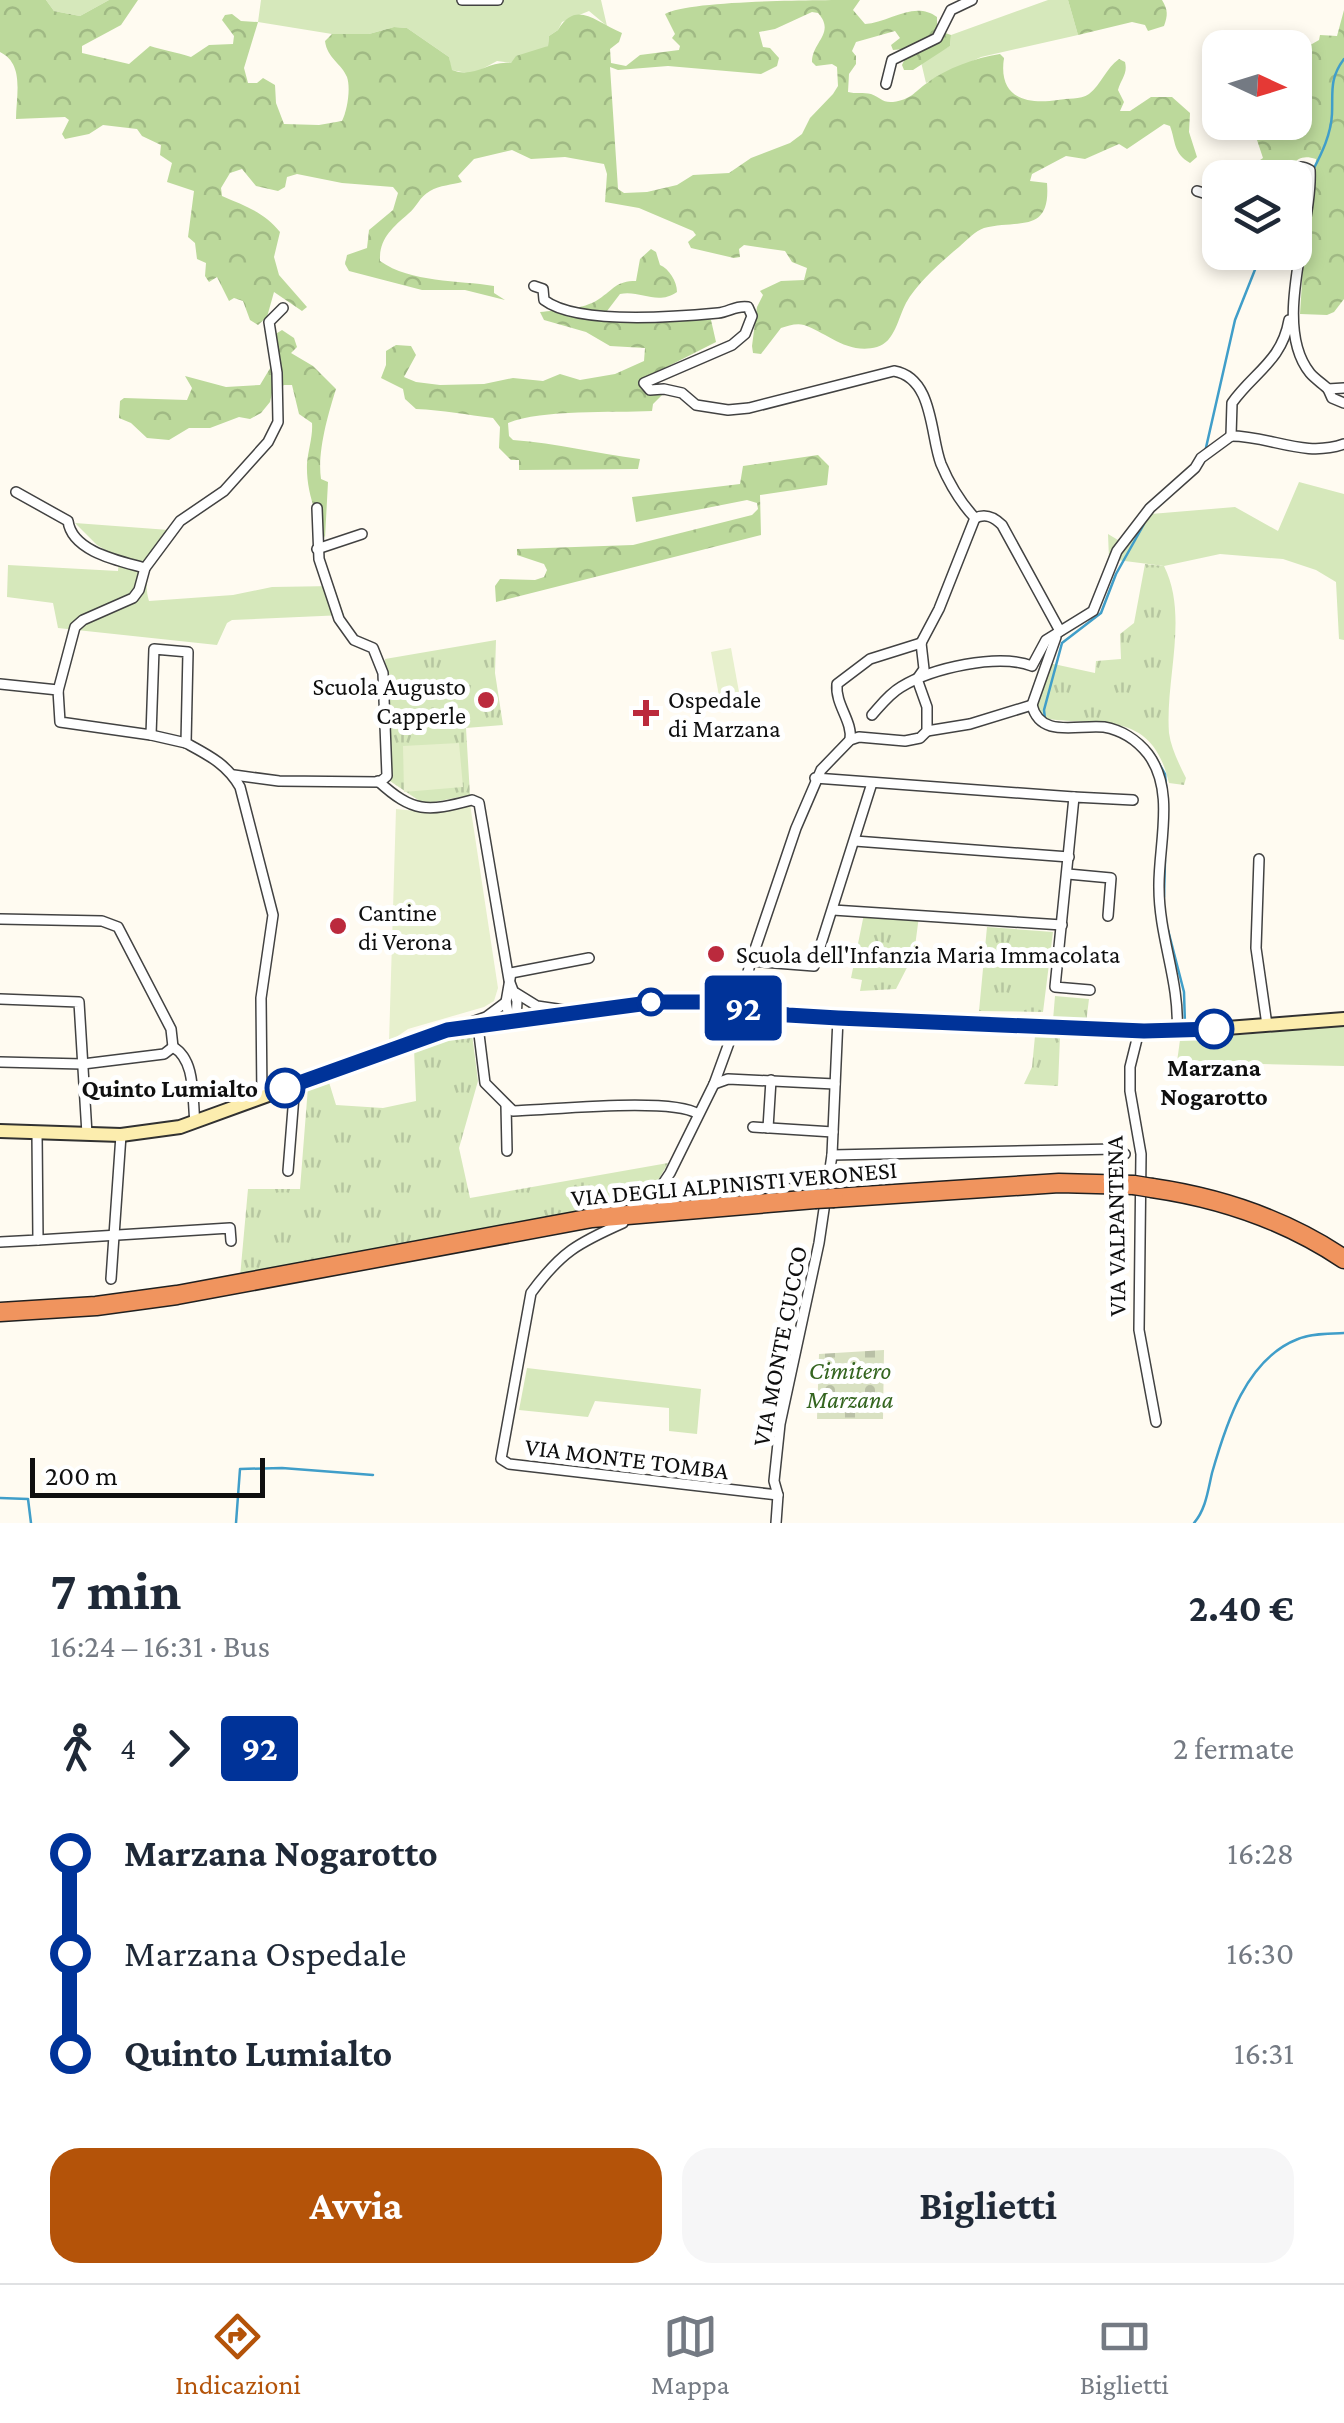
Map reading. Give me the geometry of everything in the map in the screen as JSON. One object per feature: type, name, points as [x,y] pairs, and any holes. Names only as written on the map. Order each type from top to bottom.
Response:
[{"type":"highway","name":"VIA DEGLI ALPINISTI VERONESI","points":[[0,1312],[177,1295],[592,1218],[1059,1183],[1143,1186],[1190,1194],[1242,1209],[1310,1238],[1344,1259]]},
{"type":"street","points":[[462,0],[498,0]]},
{"type":"street","points":[[886,84],[892,60],[931,43],[942,32],[951,10],[972,0]]},
{"type":"street","points":[[1197,191],[1202,193]]},
{"type":"street","points":[[1300,270],[1294,322],[1299,352],[1309,372],[1328,388],[1332,398],[1344,403]]},
{"type":"street","points":[[534,286],[544,290],[544,300],[555,308],[598,316],[640,319],[748,307],[752,316],[745,334],[732,345],[644,383],[650,390],[664,388],[682,393],[696,405],[728,410],[749,408],[870,380],[894,370],[902,372],[922,394],[940,464],[975,518]]},
{"type":"street","points":[[262,1098],[261,998],[272,915],[240,787],[214,757],[186,743],[151,734],[58,722],[58,691],[75,628],[83,620],[133,598],[145,568],[180,520],[224,491],[268,442],[278,422],[277,372],[269,322],[283,308]]},
{"type":"street","points":[[1230,436],[1232,403],[1269,365],[1289,320],[1294,322]]},
{"type":"street","points":[[1328,388],[1344,388]]},
{"type":"street","points":[[872,715],[890,694],[917,679],[1000,659],[1032,666],[1046,640],[1093,611],[1117,551],[1150,508],[1201,458],[1230,436],[1248,436],[1310,451],[1344,444]]},
{"type":"street","points":[[16,492],[68,521],[70,532],[97,554],[145,568]]},
{"type":"street","points":[[234,776],[378,782],[385,780],[389,770],[383,673],[373,648],[346,633],[317,549],[316,508]]},
{"type":"street","points":[[917,679],[924,668],[921,643],[939,609],[975,518],[983,515],[1002,525],[1060,631]]},
{"type":"street","points":[[317,549],[362,534]]},
{"type":"street","points":[[1060,631],[1032,705],[1034,716],[1044,724],[1064,728],[1101,727],[1118,731],[1147,753],[1160,773],[1160,919],[1177,989],[1177,1032]]},
{"type":"street","points":[[850,740],[851,728],[836,690],[841,681],[870,660],[921,643]]},
{"type":"street","points":[[151,734],[154,649],[188,652],[186,743]]},
{"type":"street","points":[[917,679],[926,707],[927,731]]},
{"type":"street","points":[[0,684],[58,691]]},
{"type":"street","points":[[648,1206],[670,1174],[714,1084],[816,778],[850,740],[859,737],[905,741],[920,738],[927,731],[988,720],[1032,705]]},
{"type":"street","points":[[816,778],[1133,800]]},
{"type":"street","points":[[240,787],[266,780]]},
{"type":"street","points":[[378,782],[402,803],[419,808],[479,802],[509,980],[518,1009],[513,1021]]},
{"type":"street","points":[[752,962],[814,966],[872,783]]},
{"type":"street","points":[[1074,797],[1055,986],[1090,990]]},
{"type":"street","points":[[855,842],[1068,856]]},
{"type":"street","points":[[1259,859],[1256,948],[1267,1025]]},
{"type":"street","points":[[1068,874],[1111,878],[1108,916]]},
{"type":"street","points":[[834,910],[1062,925]]},
{"type":"street","points":[[0,919],[102,922],[118,927],[171,1029],[173,1047],[185,1055],[189,1064],[195,1122]]},
{"type":"street","points":[[513,1021],[506,1002],[511,973],[590,958]]},
{"type":"street","points":[[514,992],[537,1006],[576,1012]]},
{"type":"street","points":[[0,999],[79,1002],[87,1134]]},
{"type":"street","points":[[447,1030],[688,1000],[838,1018],[1177,1032],[1344,1018]]},
{"type":"street","points":[[0,1131],[121,1135],[195,1122],[486,1017],[506,1002]]},
{"type":"street","name":"VIA MONTE CUCCO","points":[[776,1523],[778,1495],[774,1480],[780,1424],[820,1243],[832,1155],[838,1018]]},
{"type":"street","points":[[478,1026],[486,1083],[514,1111],[686,1108],[698,1114]]},
{"type":"street","name":"VIA VALPANTENA","points":[[1139,1030],[1130,1067],[1130,1091],[1141,1154],[1139,1330],[1156,1422]]},
{"type":"street","points":[[0,1062],[83,1064],[164,1054],[173,1047]]},
{"type":"street","points":[[714,1084],[728,1079],[835,1084]]},
{"type":"street","points":[[768,1128],[771,1080]]},
{"type":"street","points":[[288,1171],[294,1084]]},
{"type":"street","points":[[506,1105],[508,1150]]},
{"type":"street","points":[[753,1127],[833,1132]]},
{"type":"street","points":[[37,1133],[38,1240]]},
{"type":"street","points":[[111,1279],[121,1135]]},
{"type":"street","points":[[832,1155],[1116,1149],[1126,1154]]},
{"type":"street","points":[[750,1182],[828,1176]]},
{"type":"street","name":"VIA MONTE TOMBA","points":[[623,1223],[578,1242],[531,1292],[501,1459],[508,1464],[778,1495]]},
{"type":"street","points":[[0,1242],[230,1228],[231,1241]]},
{"type":"green space","points":[[0,0],[46,0],[54,11],[80,16],[109,0],[138,0],[121,25],[82,46],[82,53],[129,64],[150,46],[191,57],[209,45],[233,44],[234,36],[222,20],[232,14],[241,21],[258,22],[244,68],[248,83],[263,78],[275,85],[276,103],[284,124],[319,125],[342,121],[348,100],[347,77],[326,47],[325,41],[332,34],[407,28],[449,57],[452,70],[468,72],[511,63],[516,56],[548,46],[549,36],[572,16],[579,15],[622,33],[610,49],[611,63],[626,66],[640,55],[679,50],[665,14],[678,9],[757,2],[860,0],[853,10],[865,24],[910,11],[928,12],[937,17],[937,30],[951,35],[950,46],[913,70],[904,70],[902,65],[908,52],[893,50],[891,45],[900,38],[895,31],[856,42],[852,51],[856,64],[849,74],[848,92],[871,94],[886,102],[899,101],[952,68],[1000,54],[1004,58],[1005,82],[1016,96],[1035,101],[1078,98],[1093,90],[1119,59],[1126,66],[1118,90],[1124,102],[1120,111],[1130,111],[1151,97],[1172,97],[1190,113],[1189,132],[1197,157],[1190,163],[1181,155],[1170,126],[1164,124],[1127,149],[1119,144],[1085,159],[1066,156],[1032,174],[1030,181],[1047,183],[1044,211],[1038,218],[984,228],[971,236],[916,288],[892,335],[883,344],[856,348],[804,325],[795,325],[781,328],[761,354],[753,353],[752,346],[757,307],[763,295],[760,291],[781,281],[804,280],[807,268],[792,262],[785,251],[744,245],[739,249],[740,257],[734,258],[691,248],[688,242],[696,235],[693,231],[639,208],[605,202],[604,164],[565,157],[531,159],[512,150],[474,159],[458,176],[462,182],[426,193],[384,240],[380,261],[392,268],[420,277],[494,286],[494,293],[505,300],[465,290],[422,290],[349,271],[345,264],[347,255],[367,248],[369,230],[393,210],[398,193],[393,187],[297,174],[287,177],[285,187],[278,191],[256,186],[242,169],[230,173],[221,188],[222,196],[261,214],[280,232],[274,257],[279,275],[307,307],[302,311],[274,292],[267,317],[258,325],[250,320],[243,301],[229,301],[217,277],[209,282],[205,276],[206,263],[197,259],[195,243],[188,237],[194,191],[167,182],[172,163],[160,155],[161,145],[142,136],[137,129],[103,125],[89,134],[65,139],[62,134],[69,120],[65,117],[16,119],[16,72],[8,57],[0,52]],"holes":[[[818,13],[825,26],[812,62],[816,66],[837,67],[838,86],[810,118],[802,134],[729,173],[693,175],[677,185],[647,192],[624,193],[618,189],[610,67],[618,70],[668,66],[761,74],[777,66],[779,58],[770,48],[763,47],[759,32]]]},
{"type":"green space","points":[[46,0],[109,0],[80,16],[54,11]]},
{"type":"green space","points":[[261,0],[601,0],[607,26],[589,11],[562,22],[543,49],[511,63],[497,61],[473,74],[451,70],[449,57],[407,28],[332,34],[258,22]]},
{"type":"green space","points":[[1048,0],[1068,0],[1078,35],[981,57],[926,83],[921,62],[950,46],[951,35]]},
{"type":"green space","points":[[1068,0],[1162,0],[1166,19],[1164,26],[1148,31],[1145,25],[1132,22],[1078,35]]},
{"type":"green space","points":[[1344,10],[1344,299],[1327,315],[1300,314],[1303,270],[1312,270],[1316,159],[1260,160],[1263,158],[1257,140],[1312,140],[1312,44],[1320,35],[1337,36]]},
{"type":"green space","points":[[651,249],[672,276],[677,292],[663,298],[620,294],[604,315],[703,316],[711,320],[716,342],[641,380],[663,394],[652,411],[558,414],[508,423],[513,440],[640,459],[638,469],[519,470],[519,460],[511,460],[499,448],[500,427],[493,418],[416,409],[405,399],[403,389],[381,378],[386,351],[396,345],[411,346],[416,355],[404,377],[440,385],[484,384],[513,378],[543,381],[560,374],[580,380],[615,374],[644,361],[645,348],[610,346],[586,332],[544,320],[540,312],[586,305],[619,284],[636,281],[640,259]]},
{"type":"green space","points":[[282,330],[294,338],[297,347],[291,353],[313,366],[336,389],[321,457],[321,479],[328,482],[325,538],[308,484],[312,423],[299,414],[292,385],[272,393],[261,413],[250,419],[239,417],[210,428],[189,428],[169,440],[147,438],[119,418],[120,401],[124,398],[187,400],[192,388],[185,376],[226,387],[260,385],[272,365],[274,335]]},
{"type":"green space","points":[[818,455],[829,466],[827,485],[760,495],[761,535],[496,602],[495,586],[500,579],[535,580],[544,577],[547,570],[544,564],[517,555],[517,549],[633,545],[752,515],[758,509],[757,503],[747,500],[636,522],[632,497],[740,484],[743,466]]},
{"type":"green space","points":[[1299,482],[1344,494],[1344,640],[1339,639],[1336,582],[1316,570],[1283,559],[1220,554],[1164,566],[1109,559],[1108,534],[1128,546],[1151,514],[1235,507],[1278,531]]},
{"type":"green space","points":[[75,523],[169,530],[148,573],[149,601],[233,595],[272,587],[334,586],[344,615],[232,620],[217,645],[58,628],[53,603],[7,597],[8,565],[118,571],[119,558],[97,545]]},
{"type":"green space","points":[[1145,564],[1164,566],[1175,606],[1169,733],[1186,778],[1184,785],[1169,783],[1161,759],[1136,731],[1120,725],[1043,718],[1034,705],[1049,663],[1095,673],[1096,661],[1121,659],[1120,634],[1134,623]]},
{"type":"green space","points":[[496,640],[495,673],[503,725],[466,728],[470,795],[424,804],[390,781],[385,659]]},
{"type":"green space","points":[[731,648],[739,692],[719,696],[711,652]]},
{"type":"green space","points":[[459,743],[463,787],[404,792],[403,746]]},
{"type":"green space","points":[[470,804],[498,988],[494,1001],[408,1029],[389,1042],[396,809],[426,812]]},
{"type":"green space","points":[[864,914],[919,916],[914,954],[896,989],[860,991],[862,980],[851,978]]},
{"type":"green space","points":[[987,927],[1053,932],[1043,1012],[979,1011]]},
{"type":"green space","points":[[1055,996],[1089,999],[1086,1023],[1053,1020]]},
{"type":"green space","points":[[1344,1026],[1344,1066],[1177,1062],[1180,1040]]},
{"type":"green space","points":[[472,1034],[478,1081],[459,1148],[470,1198],[668,1163],[644,1206],[240,1277],[248,1189],[300,1189],[308,1087],[328,1079],[336,1105],[383,1108],[416,1101],[414,1048]]},
{"type":"green space","points":[[1035,1036],[1060,1037],[1058,1086],[1024,1084],[1032,1067]]},
{"type":"green space","name":"Cimitero Marzana","points":[[884,1350],[883,1419],[817,1419],[819,1354]]},
{"type":"green space","points":[[527,1368],[701,1389],[697,1434],[669,1431],[669,1408],[595,1401],[588,1417],[519,1410]]},
{"type":"waterway","points":[[1313,170],[1328,136],[1334,79],[1344,59]]},
{"type":"waterway","points":[[1205,452],[1235,320],[1255,270]]},
{"type":"waterway","points":[[1045,719],[1062,643],[1101,613],[1116,574],[1144,524]]},
{"type":"waterway","points":[[1153,753],[1165,774],[1167,796]]},
{"type":"waterway","points":[[1164,897],[1165,860]]},
{"type":"waterway","points":[[1168,930],[1184,992],[1185,1025]]},
{"type":"waterway","points":[[1194,1523],[1204,1506],[1232,1414],[1252,1377],[1280,1348],[1298,1339],[1344,1333]]},
{"type":"waterway","points":[[236,1523],[240,1469],[373,1475]]},
{"type":"waterway","points":[[0,1498],[28,1499],[31,1523]]},
{"type":"bus line","name":"92","points":[[285,1088],[447,1030],[656,1002],[688,1000],[838,1018],[1177,1032],[1214,1029]]},
{"type":"place","name":"Scuola Augusto Capperle","points":[[486,700]]},
{"type":"place","name":"Ospedale di Marzana","points":[[646,713]]},
{"type":"place","name":"Cantine di Verona","points":[[338,926]]},
{"type":"place","name":"Scuola dell'Infanzia Maria Immacolata","points":[[716,954]]},
{"type":"place","name":"Marzana Nogarotto","points":[[1214,1029]]},
{"type":"place","name":"Quinto Lumialto","points":[[285,1088]]}]
